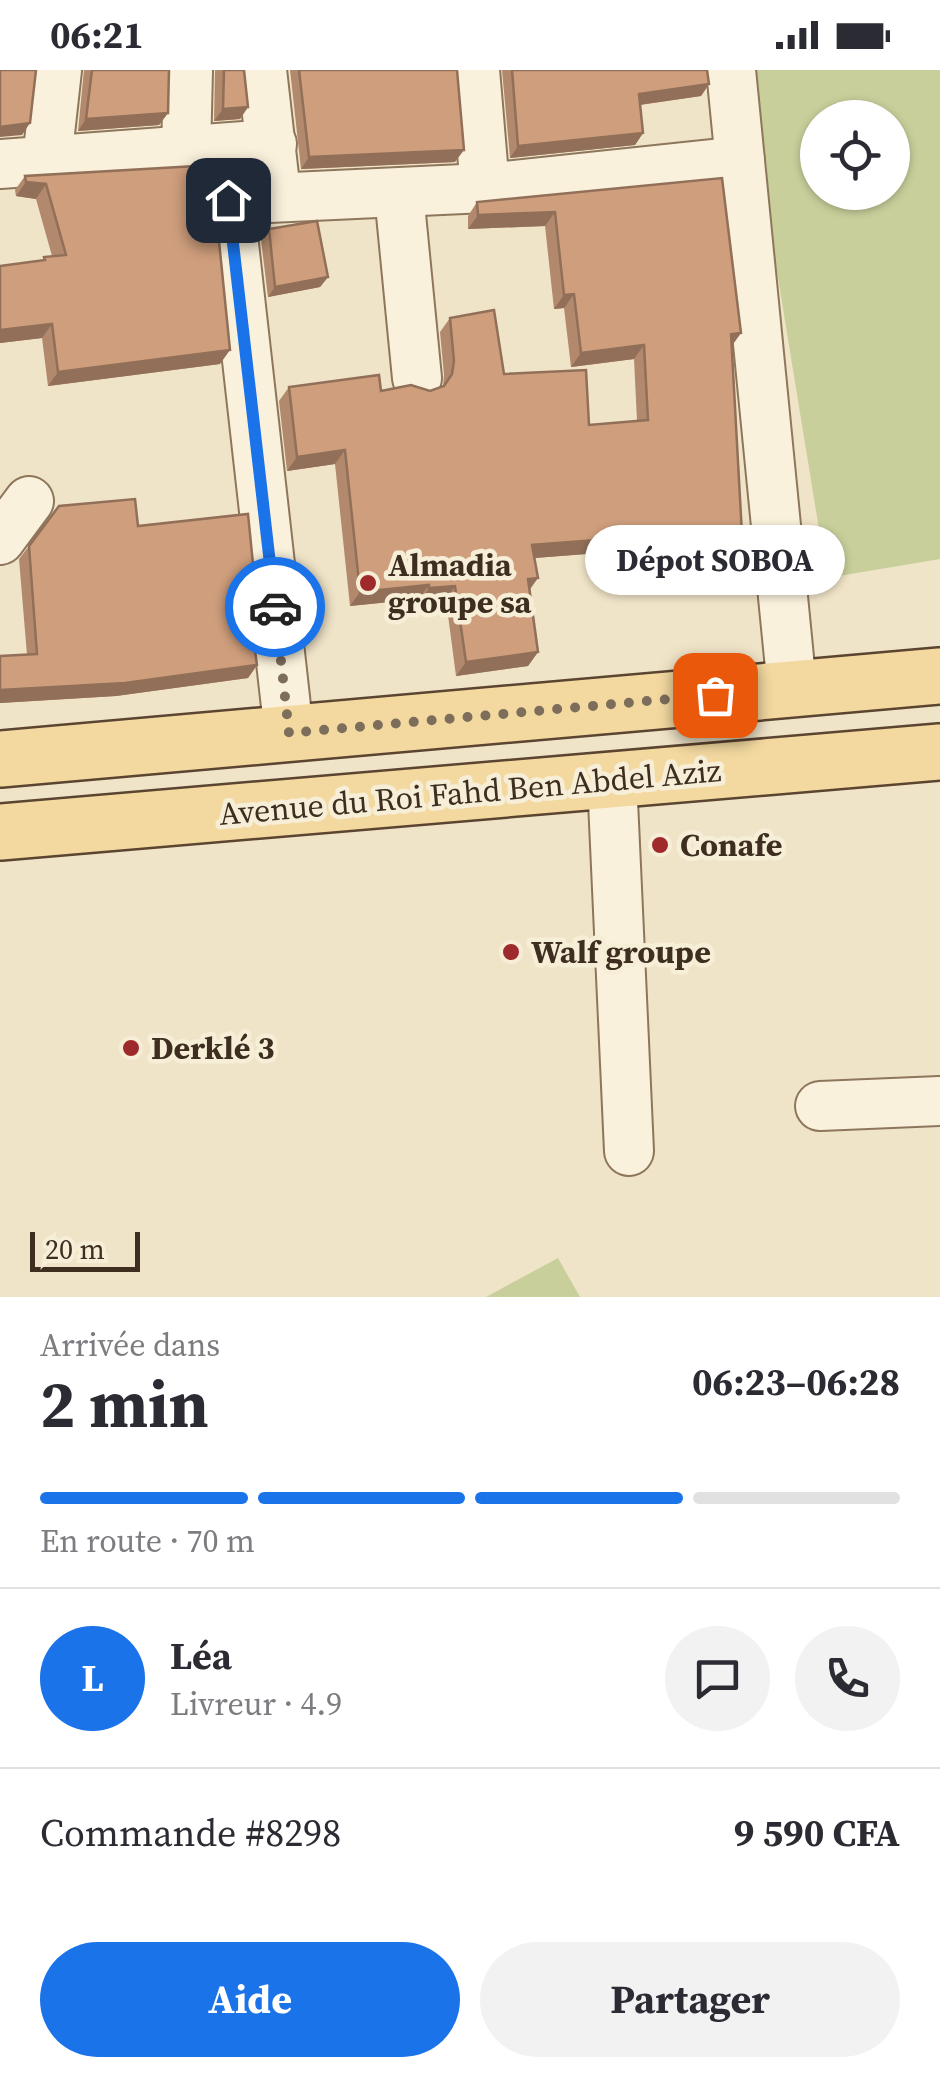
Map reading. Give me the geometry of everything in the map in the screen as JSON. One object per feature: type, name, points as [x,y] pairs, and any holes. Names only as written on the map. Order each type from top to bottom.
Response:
[{"type":"main road","points":[[0,759],[940,676]]},
{"type":"main road","name":"Avenue du Roi Fahd Ben Abdel Aziz","points":[[0,832],[940,752]]},
{"type":"street","points":[[46,160],[57,70]]},
{"type":"street","points":[[188,70],[228,149],[276,196]]},
{"type":"street","points":[[262,70],[228,149],[228,200],[289,733]]},
{"type":"street","points":[[475,70],[485,188]]},
{"type":"street","points":[[732,70],[792,688]]},
{"type":"street","points":[[0,164],[228,149]]},
{"type":"street","points":[[228,200],[485,188],[740,161]]},
{"type":"street","points":[[399,194],[417,378]]},
{"type":"street","points":[[0,540],[29,501]]},
{"type":"street","points":[[612,780],[629,1150]]},
{"type":"street","points":[[820,1106],[940,1100]]},
{"type":"green space","points":[[744,70],[940,70],[940,559],[827,578]]},
{"type":"green space","points":[[558,1258],[580,1297],[486,1297]]},
{"type":"building","points":[[0,70],[36,70],[30,123],[0,127]]},
{"type":"building","points":[[92,70],[169,70],[168,113],[86,119]]},
{"type":"building","points":[[224,70],[244,70],[248,107],[223,109]]},
{"type":"building","points":[[299,70],[457,70],[464,150],[309,157]]},
{"type":"building","points":[[512,70],[707,70],[709,84],[639,94],[643,133],[518,146]]},
{"type":"building","points":[[211,162],[230,350],[58,372],[52,324],[0,330],[0,266],[66,255],[46,184],[26,182],[25,176]]},
{"type":"building","points":[[722,178],[741,333],[731,334],[744,571],[651,577],[648,536],[532,545],[538,578],[528,579],[538,652],[466,662],[455,586],[360,592],[345,450],[297,457],[289,387],[379,375],[381,391],[411,385],[430,391],[444,386],[454,361],[450,318],[494,310],[504,374],[586,370],[589,425],[648,420],[644,345],[581,353],[574,294],[564,295],[555,212],[478,215],[477,202]]},
{"type":"building","points":[[317,221],[328,277],[275,287],[269,229]]},
{"type":"building","points":[[135,499],[138,526],[248,514],[255,584],[246,586],[257,665],[125,683],[0,690],[0,656],[37,654],[29,546],[59,506]]},
{"type":"way so far","points":[[275,607],[289,733],[715,695]]},
{"type":"place","name":"Almadia groupe sa","points":[[368,583]]},
{"type":"place","name":"Dépot SOBOA","points":[[715,695]]},
{"type":"place","name":"Conafe","points":[[660,845]]},
{"type":"place","name":"Walf groupe","points":[[511,952]]},
{"type":"place","name":"Derklé 3","points":[[131,1048]]},
{"type":"route","points":[[228,200],[275,607]]}]
